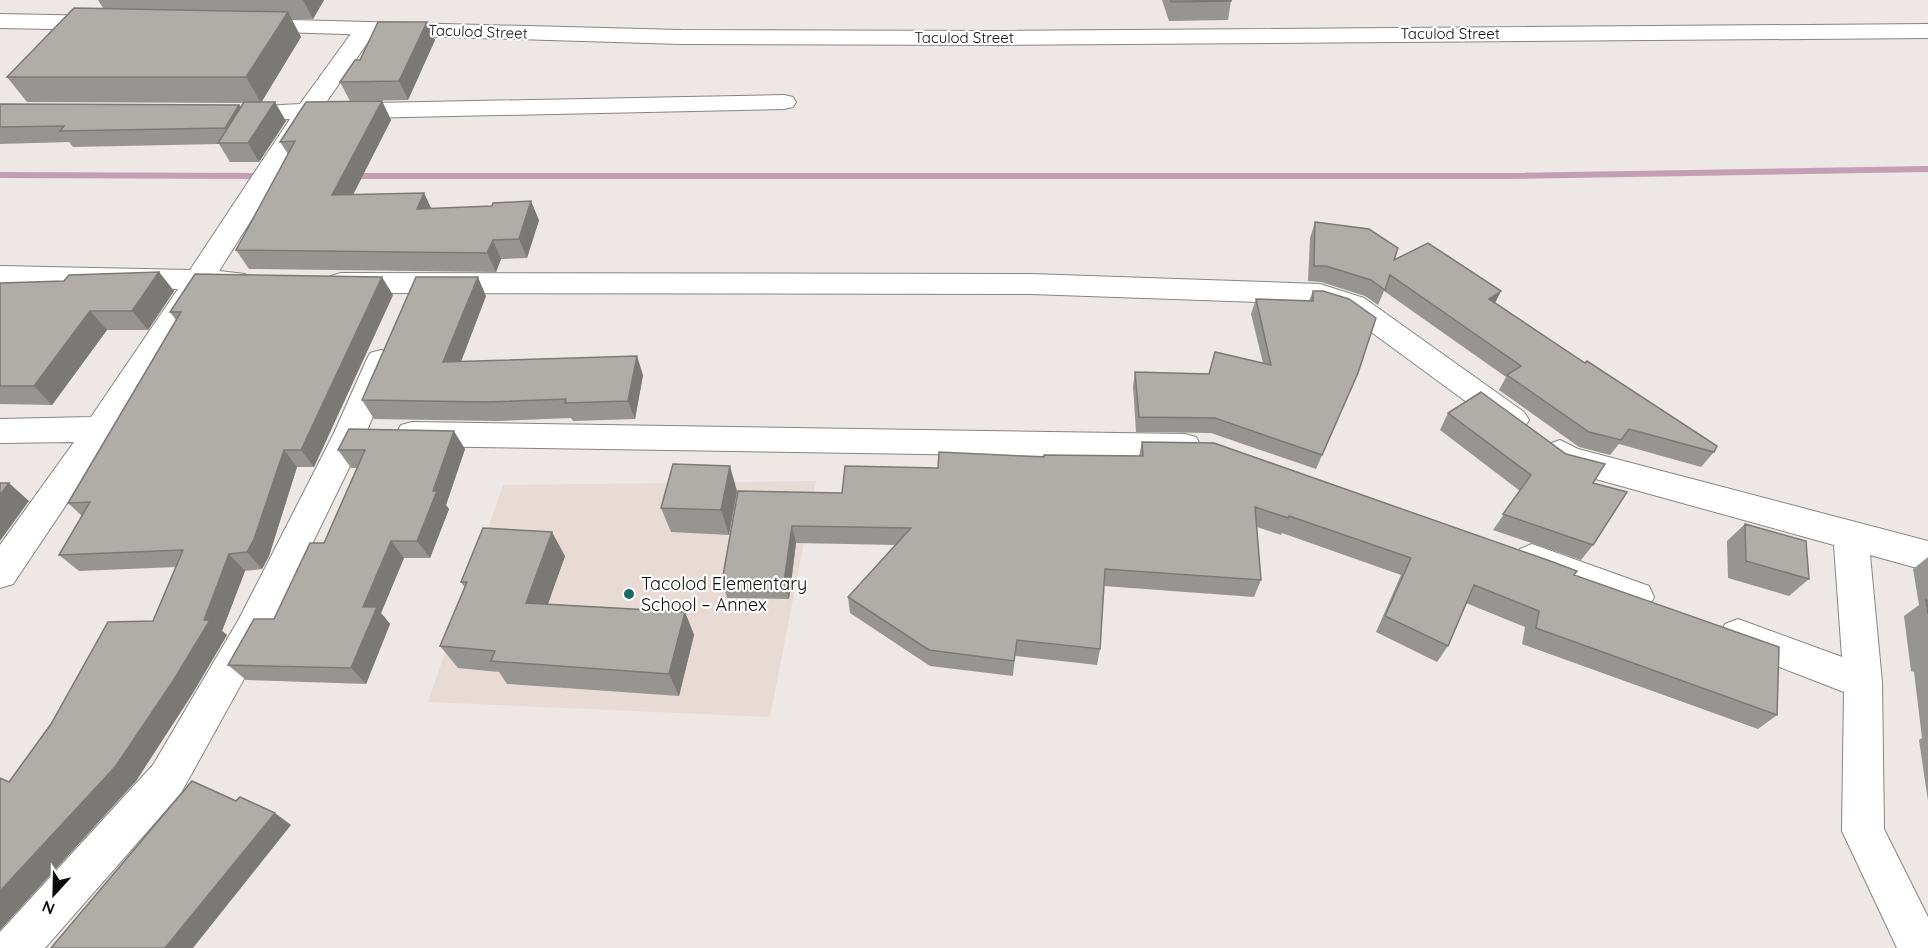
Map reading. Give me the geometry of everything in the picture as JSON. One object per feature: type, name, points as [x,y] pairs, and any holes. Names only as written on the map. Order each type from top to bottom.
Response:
[{"type":"street","points":[[0,21],[119,24]]},
{"type":"street","name":"Taculod Street","points":[[225,26],[681,37],[962,38],[1928,31]]},
{"type":"street","points":[[0,573],[100,429],[279,160],[308,112],[366,29]]},
{"type":"street","points":[[215,113],[784,102]]},
{"type":"street","points":[[0,276],[258,282]]},
{"type":"street","points":[[318,283],[1031,284],[1320,294],[1354,305],[1568,459],[1928,556]]},
{"type":"street","points":[[15,948],[167,779],[252,630],[350,433],[414,284]]},
{"type":"street","points":[[0,431],[100,429]]},
{"type":"street","points":[[350,433],[1210,447]]},
{"type":"street","points":[[1851,536],[1863,682],[1863,831],[1920,948]]},
{"type":"street","points":[[1509,551],[1664,608]]},
{"type":"street","points":[[1708,624],[1863,682]]},
{"type":"shaded area","name":"Tacolod Elementary School – Annex","points":[[816,481],[770,717],[428,702],[503,485]]},
{"type":"building","points":[[1171,0],[1231,0],[1231,1],[1171,2]]},
{"type":"building","points":[[74,8],[288,12],[246,77],[7,77]]},
{"type":"building","points":[[378,22],[427,22],[399,81],[340,82],[355,60],[360,60]]},
{"type":"building","points":[[382,101],[332,195],[424,193],[417,209],[492,206],[493,203],[531,201],[519,239],[493,240],[487,253],[236,250],[295,141],[280,142],[306,102]]},
{"type":"building","points":[[244,102],[275,102],[248,143],[218,143]]},
{"type":"building","points":[[0,104],[239,105],[225,128],[60,131],[64,126],[0,127]]},
{"type":"building","points":[[1315,222],[1369,229],[1398,248],[1394,260],[1428,243],[1501,291],[1489,299],[1717,446],[1714,452],[1629,429],[1621,440],[1589,432],[1507,375],[1521,366],[1390,275],[1385,290],[1371,280],[1326,266],[1314,266]]},
{"type":"building","points":[[159,272],[132,311],[90,311],[34,386],[0,386],[0,283],[64,281],[69,275]]},
{"type":"building","points":[[195,274],[382,277],[301,450],[284,450],[254,539],[247,552],[229,554],[204,620],[210,620],[173,681],[115,767],[0,891],[0,778],[9,782],[51,724],[108,622],[153,621],[183,550],[59,555],[90,502],[68,503],[181,312],[170,312]]},
{"type":"building","points":[[416,277],[478,277],[443,362],[637,356],[628,401],[565,403],[566,399],[488,402],[362,400]]},
{"type":"building","points":[[1313,291],[1323,291],[1349,299],[1376,318],[1358,373],[1322,455],[1215,418],[1139,417],[1135,372],[1209,374],[1215,352],[1271,365],[1256,299],[1313,301]]},
{"type":"building","points":[[1481,392],[1566,454],[1605,464],[1593,483],[1627,492],[1593,545],[1503,514],[1531,475],[1448,413]]},
{"type":"building","points":[[349,429],[454,431],[433,491],[437,491],[417,541],[391,541],[363,607],[377,607],[351,668],[228,665],[254,619],[274,619],[310,543],[324,543],[365,450],[338,450]]},
{"type":"building","points":[[1142,442],[1214,443],[1553,562],[1577,571],[1574,575],[1779,647],[1777,715],[1536,628],[1539,611],[1474,585],[1448,646],[1385,616],[1411,558],[1289,516],[1288,518],[1255,507],[1261,580],[1105,569],[1100,649],[1017,640],[1014,661],[929,650],[848,597],[911,528],[792,526],[784,582],[722,581],[738,491],[842,493],[845,466],[938,468],[939,452],[1044,457],[1044,455],[1143,456]]},
{"type":"building","points":[[673,464],[730,466],[721,510],[661,508]]},
{"type":"building","points":[[0,483],[9,483],[0,495]]},
{"type":"building","points":[[1745,524],[1806,541],[1809,579],[1746,561]]},
{"type":"building","points":[[483,528],[552,532],[526,603],[685,612],[669,674],[491,661],[495,651],[440,646],[467,582],[461,582]]},
{"type":"building","points":[[192,781],[236,801],[240,797],[275,813],[165,948],[51,948]]},
{"type":"waterway","points":[[346,176],[1506,176],[1928,169]]},
{"type":"waterway","points":[[0,175],[269,176]]},
{"type":"place","name":"Tacolod Elementary School – Annex","points":[[629,594]]}]
